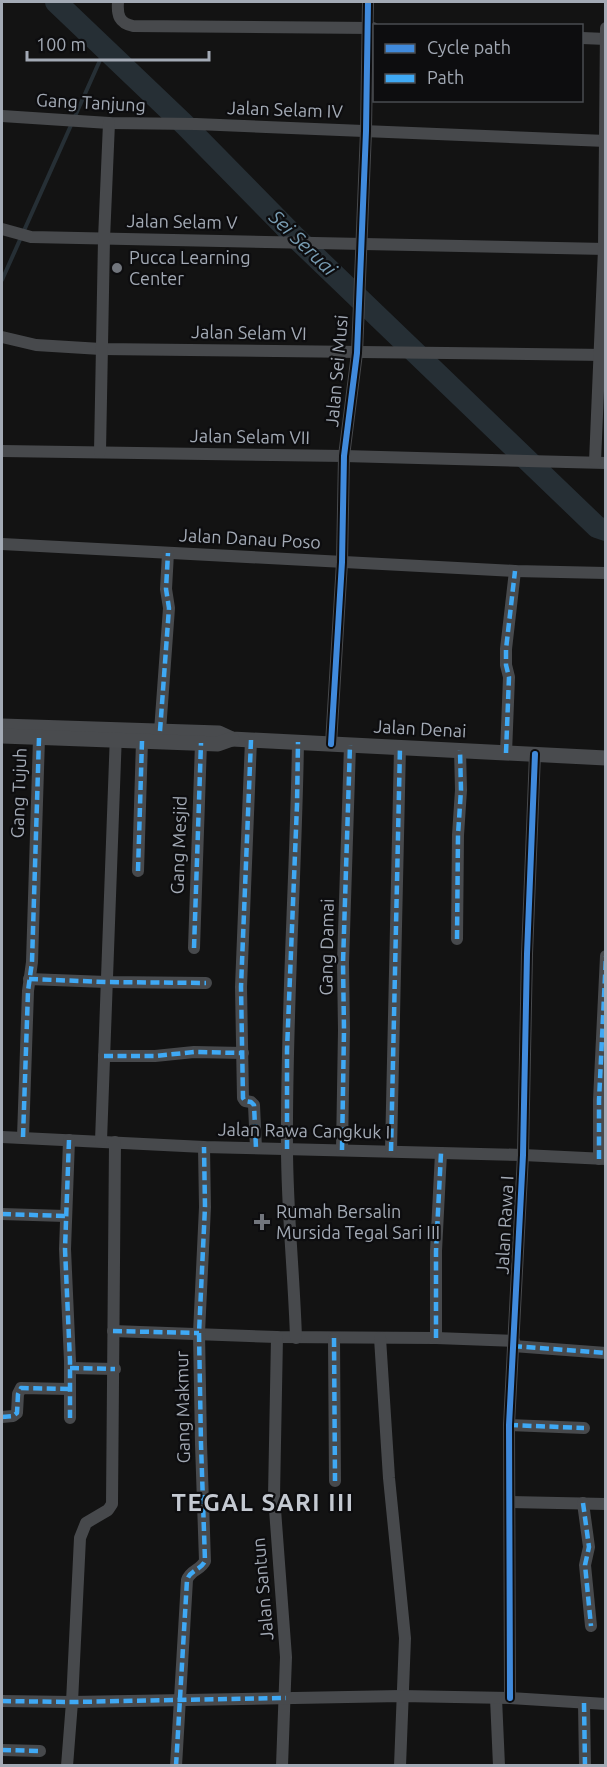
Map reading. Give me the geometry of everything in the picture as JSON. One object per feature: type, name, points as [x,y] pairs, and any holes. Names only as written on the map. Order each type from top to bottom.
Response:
[{"type":"main road","name":"Jalan Denai","points":[[2,726],[116,735],[142,741],[222,744],[232,739]]},
{"type":"main road","name":"Jalan Denai","points":[[2,736],[39,738],[160,731],[219,733],[232,739],[606,758]]},
{"type":"street","points":[[118,2],[118,16],[121,21],[133,26],[371,28]]},
{"type":"street","name":"Jalan Sei Musi","points":[[331,744],[342,562],[344,456],[357,353],[371,28],[368,2]]},
{"type":"street","points":[[600,463],[605,249],[606,28]]},
{"type":"street","points":[[583,38],[605,39]]},
{"type":"street","name":"Gang Tanjung","points":[[2,116],[77,122],[178,125]]},
{"type":"street","points":[[100,452],[104,239],[109,123]]},
{"type":"street","name":"Jalan Selam IV","points":[[178,125],[605,141]]},
{"type":"street","name":"Jalan Selam V","points":[[6,230],[25,235],[104,239],[605,249]]},
{"type":"street","name":"Jalan Selam VI","points":[[2,337],[36,345],[101,349],[603,355]]},
{"type":"street","points":[[2,451],[2,460]]},
{"type":"street","name":"Jalan Selam VII","points":[[2,451],[344,456],[600,463]]},
{"type":"street","name":"Jalan Danau Poso","points":[[2,544],[515,571],[606,573]]},
{"type":"street","points":[[160,731],[169,608],[166,589],[168,553]]},
{"type":"street","points":[[506,753],[509,677],[506,649],[515,571]]},
{"type":"street","points":[[100,1141],[116,735]]},
{"type":"street","name":"Gang Tujuh","points":[[23,1137],[29,979],[32,962],[39,738]]},
{"type":"street","points":[[251,740],[242,987],[243,1098],[254,1105],[256,1148]]},
{"type":"street","points":[[138,871],[142,741]]},
{"type":"street","points":[[296,1338],[287,1149],[288,1027],[298,742]]},
{"type":"street","name":"Gang Mesjid","points":[[194,948],[201,743]]},
{"type":"street","name":"Gang Damai","points":[[342,1150],[343,963],[350,745]]},
{"type":"street","points":[[391,1151],[400,747]]},
{"type":"street","points":[[457,939],[460,750]]},
{"type":"street","name":"Jalan Rawa I","points":[[510,1698],[509,1425],[524,1155],[528,943],[535,754]]},
{"type":"street","points":[[602,1159],[599,1100],[606,956]]},
{"type":"street","points":[[29,979],[206,983]]},
{"type":"street","points":[[104,1056],[155,1056],[194,1052],[243,1053]]},
{"type":"street","name":"Jalan Rawa Cangkuk I","points":[[2,1137],[204,1147],[602,1159]]},
{"type":"street","points":[[69,1140],[65,1216],[70,1418]]},
{"type":"street","points":[[67,1766],[80,1538],[86,1523],[108,1510],[112,1504],[115,1369],[113,1331],[115,1142]]},
{"type":"street","name":"Gang Makmur","points":[[176,1766],[187,1580],[189,1574],[202,1566],[205,1560],[199,1333],[205,1207],[204,1147]]},
{"type":"street","points":[[436,1338],[436,1251],[441,1153]]},
{"type":"street","points":[[2,1214],[65,1216]]},
{"type":"street","points":[[113,1331],[296,1338],[436,1338],[606,1353]]},
{"type":"street","name":"Jalan Santun","points":[[277,1337],[274,1496],[286,1657],[282,1766]]},
{"type":"street","points":[[334,1338],[335,1481]]},
{"type":"street","points":[[380,1338],[389,1478],[404,1614],[400,1766]]},
{"type":"street","points":[[70,1368],[115,1369]]},
{"type":"street","points":[[2,1417],[13,1416],[17,1413],[18,1394],[21,1388],[70,1389]]},
{"type":"street","points":[[509,1425],[584,1428]]},
{"type":"street","points":[[510,1502],[606,1504]]},
{"type":"street","points":[[583,1503],[590,1547],[585,1564],[591,1626]]},
{"type":"street","points":[[2,1701],[72,1702],[401,1696],[510,1698],[606,1704]]},
{"type":"street","points":[[496,1698],[499,1766]]},
{"type":"street","points":[[584,1703],[585,1766]]},
{"type":"street","points":[[2,1750],[40,1751]]},
{"type":"waterway","name":"Sei Seruai","points":[[56,2],[185,125],[295,237],[597,527],[606,530]]},
{"type":"waterway","points":[[2,280],[105,49]]},
{"type":"marked path","points":[[160,731],[169,608],[166,589],[168,553]]},
{"type":"marked path","points":[[506,753],[509,677],[506,649],[515,571]]},
{"type":"marked path","points":[[23,1137],[28,991],[32,962],[39,738]]},
{"type":"marked path","points":[[251,740],[241,987],[243,1098],[254,1105],[256,1148]]},
{"type":"marked path","points":[[138,871],[142,741]]},
{"type":"marked path","points":[[287,1149],[287,1050],[298,742]]},
{"type":"marked path","points":[[194,948],[201,743]]},
{"type":"marked path","points":[[342,1150],[343,963],[350,745]]},
{"type":"marked path","points":[[391,1151],[400,747]]},
{"type":"marked path","points":[[457,939],[460,750]]},
{"type":"marked path","points":[[599,1159],[599,1100],[606,956]]},
{"type":"marked path","points":[[29,979],[206,983]]},
{"type":"marked path","points":[[104,1056],[155,1056],[194,1052],[243,1053]]},
{"type":"marked path","points":[[69,1140],[65,1249],[70,1418]]},
{"type":"marked path","points":[[176,1766],[187,1580],[205,1561],[199,1333],[205,1207],[204,1147]]},
{"type":"marked path","points":[[436,1338],[436,1251],[441,1153]]},
{"type":"marked path","points":[[2,1214],[65,1216]]},
{"type":"marked path","points":[[113,1331],[199,1333]]},
{"type":"marked path","points":[[334,1338],[335,1481]]},
{"type":"marked path","points":[[513,1346],[606,1353]]},
{"type":"marked path","points":[[70,1368],[115,1369]]},
{"type":"marked path","points":[[2,1417],[13,1416],[17,1413],[18,1394],[21,1388],[70,1389]]},
{"type":"marked path","points":[[509,1425],[584,1428]]},
{"type":"marked path","points":[[583,1503],[589,1547],[585,1565],[591,1626]]},
{"type":"marked path","points":[[2,1701],[286,1698]]},
{"type":"marked path","points":[[584,1703],[585,1766]]},
{"type":"marked path","points":[[2,1750],[40,1751]]},
{"type":"cycle path","points":[[331,744],[342,562],[344,456],[357,353],[366,131],[368,2]]},
{"type":"cycle path","points":[[510,1698],[509,1425],[523,1155],[527,954],[535,754]]},
{"type":"place","name":"Pucca Learning Center","points":[[117,268]]},
{"type":"place","name":"Rumah Bersalin Mursida Tegal Sari III","points":[[262,1222]]},
{"type":"district","name":"TEGAL SARI III","points":[[263,1503]]}]
